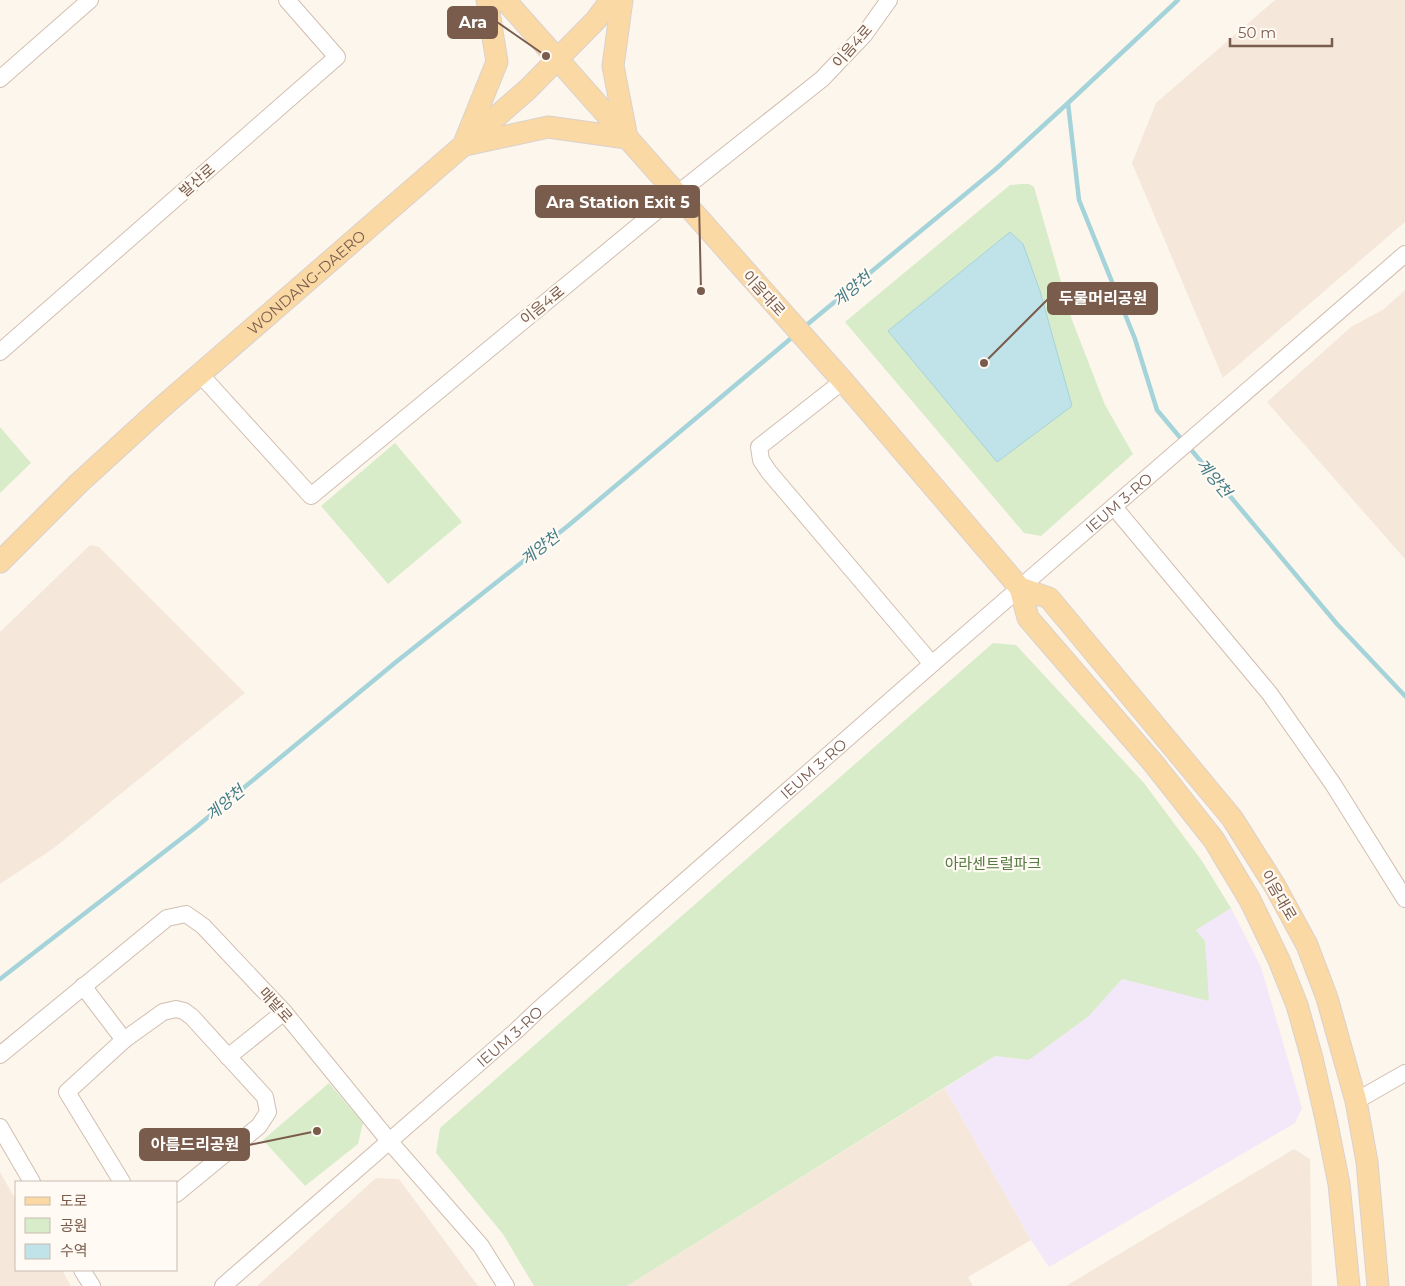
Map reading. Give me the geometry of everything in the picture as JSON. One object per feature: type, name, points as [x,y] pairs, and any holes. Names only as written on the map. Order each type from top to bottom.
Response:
[{"type":"main road","points":[[463,146],[497,62],[487,0]]},
{"type":"main road","name":"이음대로","points":[[505,0],[843,381],[1020,588],[1028,618],[1154,764],[1214,840],[1250,900],[1279,960],[1297,1005],[1312,1058],[1339,1184],[1349,1286]]},
{"type":"main road","name":"WONDANG-DAERO","points":[[0,562],[79,483],[200,374],[527,90],[596,20],[611,0]]},
{"type":"main road","points":[[463,146],[548,127],[627,138],[613,66],[622,0]]},
{"type":"main road","name":"이음대로","points":[[1020,588],[1049,598],[1232,818],[1275,886],[1307,945],[1327,998],[1356,1101],[1367,1162],[1378,1286]]},
{"type":"street","points":[[0,79],[90,0]]},
{"type":"street","name":"발산로","points":[[0,352],[337,57],[287,0]]},
{"type":"street","name":"이음4로","points":[[200,374],[310,496],[677,194],[822,80],[864,35],[889,0]]},
{"type":"street","name":"IEUM 3-RO","points":[[223,1286],[390,1142],[932,664],[1405,254]]},
{"type":"street","points":[[843,381],[759,448],[762,460],[769,472],[932,664]]},
{"type":"street","points":[[1114,507],[1270,694],[1333,784],[1405,899]]},
{"type":"street","name":"매밭로","points":[[0,1055],[167,918],[186,914],[203,926],[284,1012],[390,1142],[481,1246],[506,1286]]},
{"type":"street","points":[[84,986],[124,1040]]},
{"type":"street","points":[[121,1181],[66,1092],[124,1040],[163,1012],[176,1009],[184,1011],[192,1017],[265,1098],[268,1112],[259,1126],[178,1192]]},
{"type":"street","points":[[228,1057],[284,1012]]},
{"type":"street","points":[[1356,1101],[1405,1073]]},
{"type":"street","points":[[0,1127],[31,1181]]},
{"type":"street","points":[[83,1271],[92,1286]]},
{"type":"shaded area","points":[[1275,0],[1405,0],[1405,222],[1223,378],[1132,163],[1156,103]]},
{"type":"shaded area","points":[[1405,290],[1405,559],[1267,402],[1351,327],[1384,309]]},
{"type":"shaded area","points":[[90,545],[99,547],[245,693],[54,848],[0,884],[0,632]]},
{"type":"shaded area","points":[[1231,908],[1261,967],[1302,1108],[1295,1123],[1049,1267],[1031,1240],[945,1088],[995,1056],[1029,1060],[1089,1016],[1122,979],[1209,1000],[1196,930]]},
{"type":"shaded area","points":[[945,1088],[1031,1240],[968,1277],[973,1286],[627,1286]]},
{"type":"shaded area","points":[[1294,1149],[1310,1159],[1312,1286],[1066,1286]]},
{"type":"shaded area","points":[[0,1172],[15,1198],[15,1271],[63,1271],[71,1286],[0,1286]]},
{"type":"shaded area","points":[[376,1178],[399,1179],[478,1286],[257,1286]]},
{"type":"green space","points":[[1029,184],[1034,187],[1072,320],[1105,405],[1133,454],[1041,536],[1024,533],[845,322],[1010,185]]},
{"type":"green space","points":[[0,427],[31,463],[0,493]]},
{"type":"green space","points":[[395,443],[462,522],[388,584],[321,506]]},
{"type":"green space","name":"아라센트럴파크","points":[[993,643],[1016,645],[1144,783],[1202,861],[1231,908],[1196,930],[1205,941],[1209,1001],[1122,979],[1089,1016],[1029,1060],[995,1056],[627,1286],[534,1286],[503,1234],[436,1153],[440,1128]]},
{"type":"green space","points":[[329,1083],[363,1123],[358,1144],[305,1186],[263,1140]]},
{"type":"water","points":[[1010,232],[1023,244],[1040,291],[1072,406],[997,462],[888,331]]},
{"type":"waterway","name":"계양천","points":[[1178,0],[1068,103],[1079,200],[1135,339],[1157,410],[1183,441]]},
{"type":"waterway","name":"계양천","points":[[803,328],[997,168],[1068,103]]},
{"type":"waterway","name":"계양천","points":[[0,979],[195,828],[396,662],[569,525],[795,335]]},
{"type":"waterway","name":"계양천","points":[[1188,446],[1337,624],[1405,696]]},
{"type":"place","name":"Ara","points":[[546,56]]},
{"type":"place","name":"Ara Station Exit 5","points":[[701,291]]},
{"type":"place","name":"두물머리공원","points":[[984,363]]},
{"type":"place","name":"아름드리공원","points":[[317,1131]]}]
